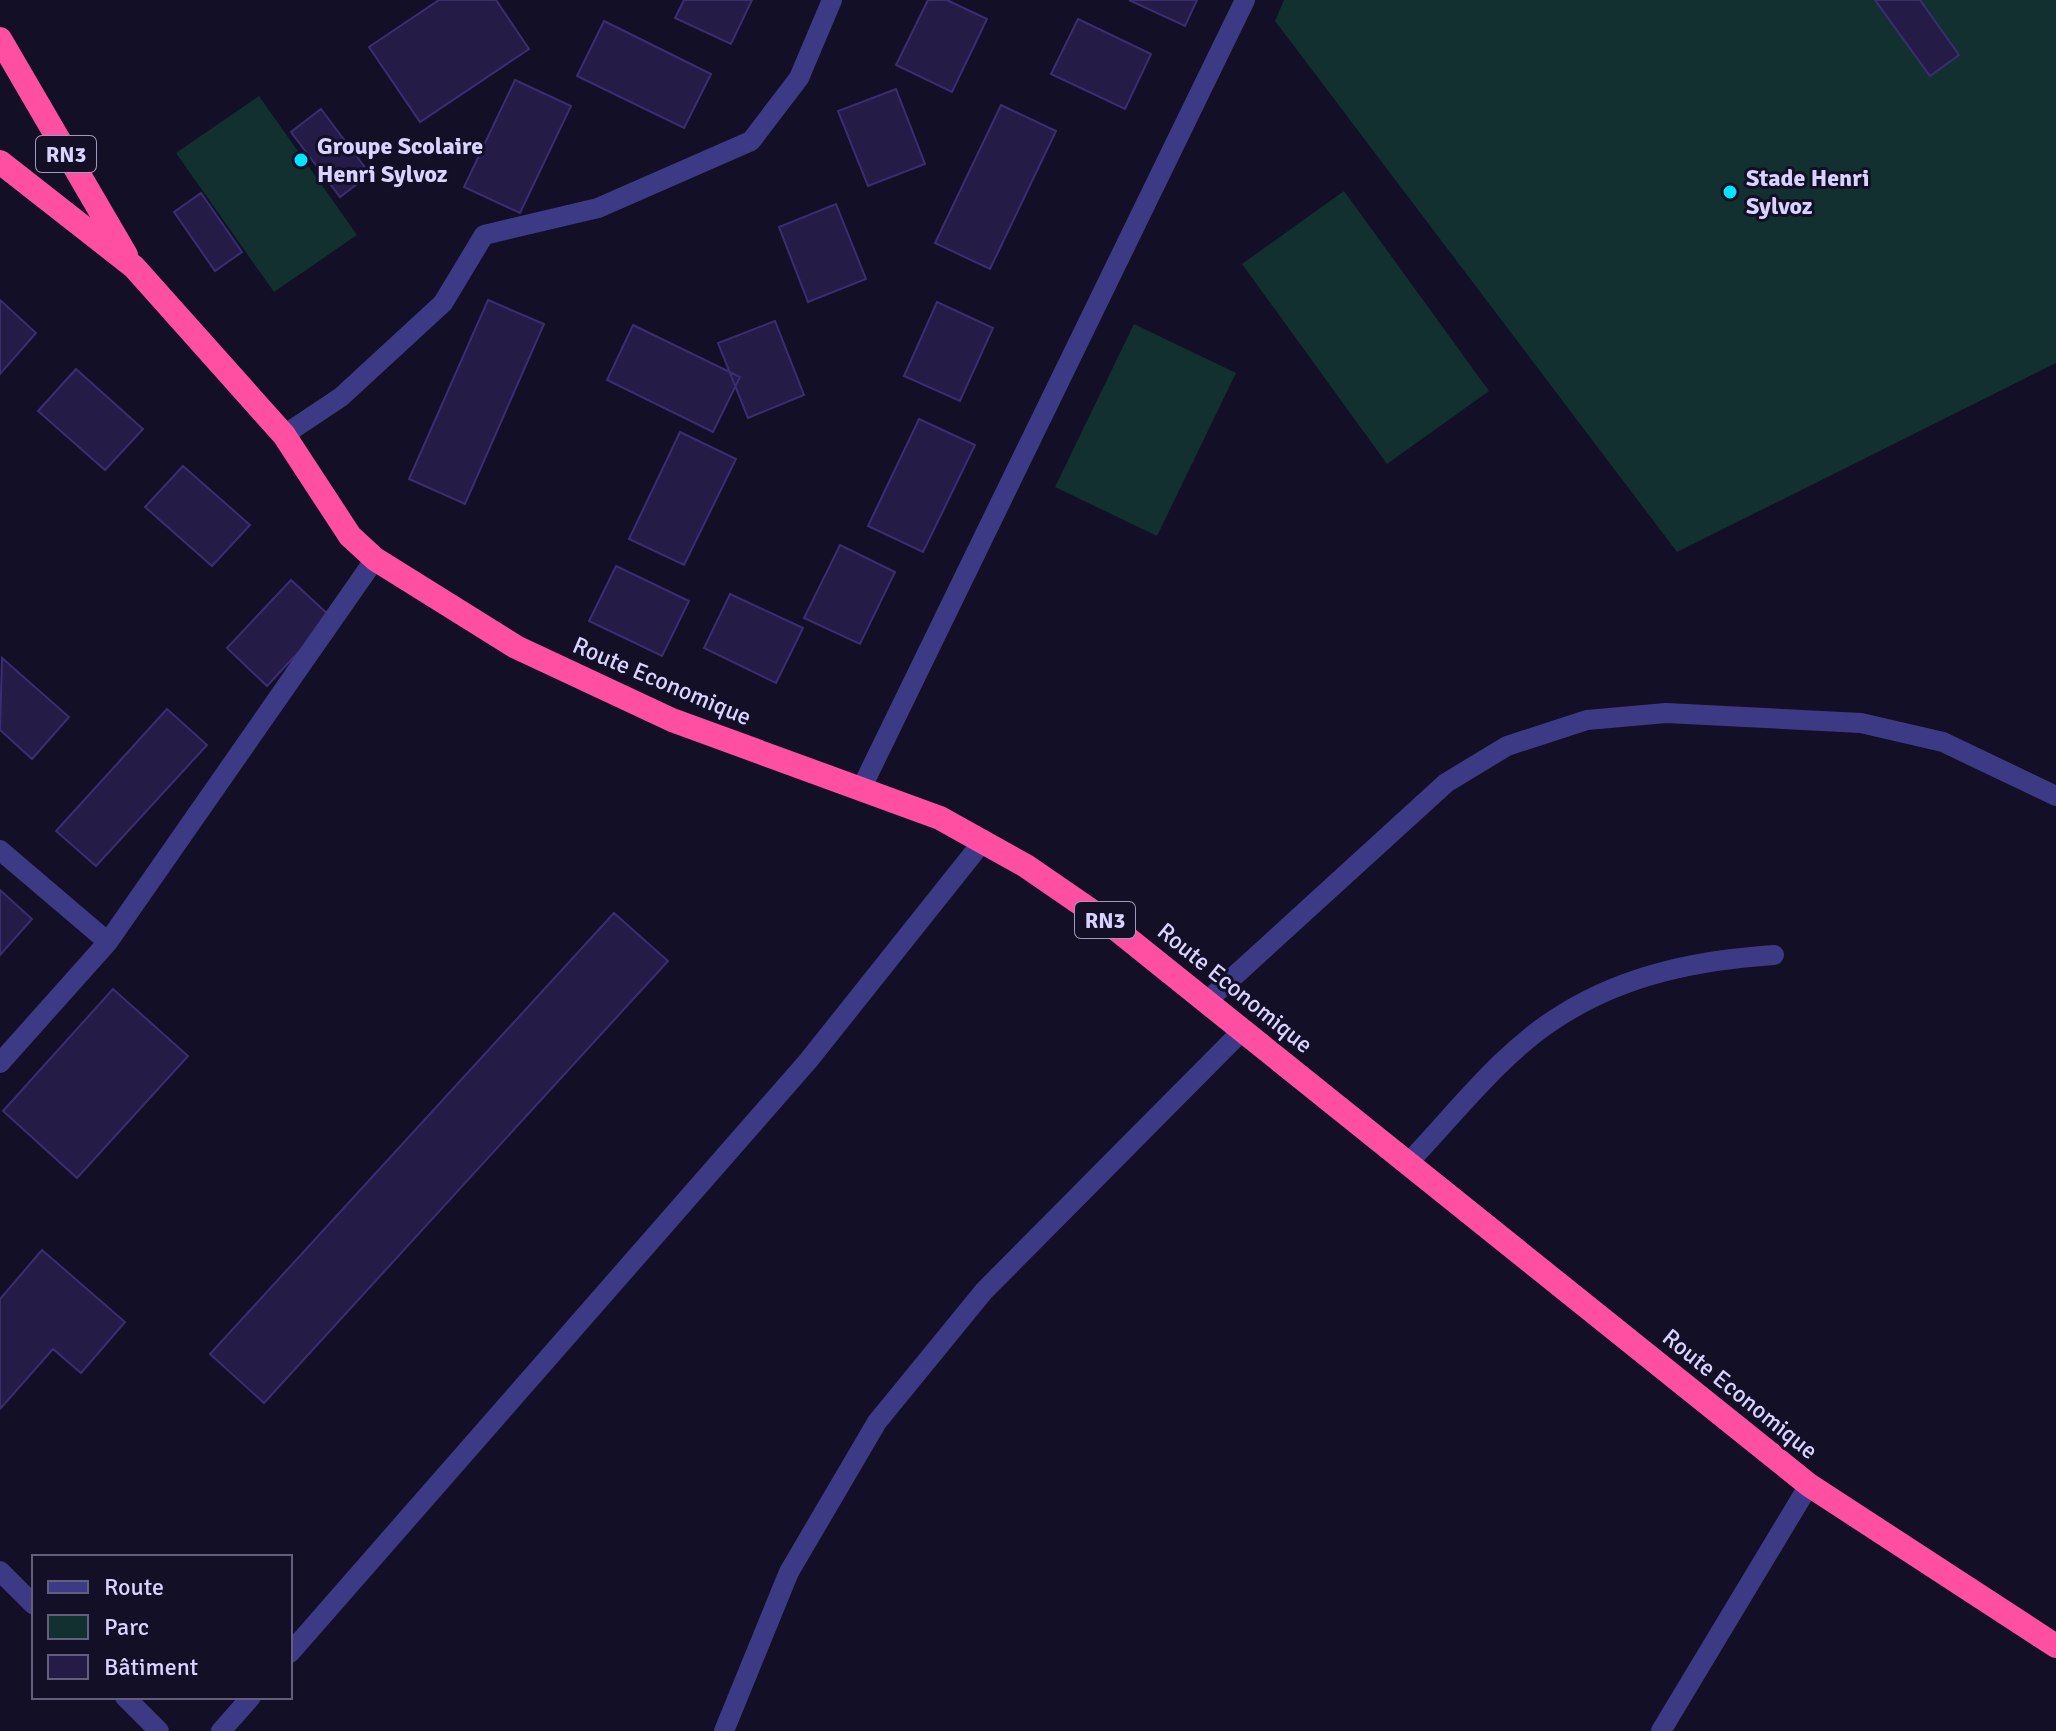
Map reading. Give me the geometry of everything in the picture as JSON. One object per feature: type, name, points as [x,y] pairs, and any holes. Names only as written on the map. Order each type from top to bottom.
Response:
[{"type":"highway","name":"Route Economique","points":[[0,39],[134,267]]},
{"type":"highway","name":"Route Economique","points":[[0,162],[134,267],[284,435],[350,536],[375,559],[516,647],[672,720],[940,818],[984,840],[1106,921],[1809,1485],[2056,1646]]},
{"type":"street","points":[[284,435],[341,397],[443,303],[484,235],[598,208],[751,141],[799,78],[832,0]]},
{"type":"street","points":[[861,789],[1245,0]]},
{"type":"street","points":[[0,1063],[108,942],[375,559]]},
{"type":"street","points":[[1207,1001],[1446,783],[1507,746],[1587,720],[1666,713],[1861,723],[1943,742],[2056,796]]},
{"type":"street","points":[[292,1651],[808,1061],[984,840]]},
{"type":"street","points":[[0,850],[108,942]]},
{"type":"street","points":[[1408,1163],[1506,1060],[1562,1014],[1665,970],[1711,959],[1774,955]]},
{"type":"street","points":[[724,1731],[789,1572],[877,1422],[984,1291],[1243,1030]]},
{"type":"street","points":[[1661,1731],[1809,1485]]},
{"type":"street","points":[[3,1580],[32,1603]]},
{"type":"street","points":[[127,1699],[159,1731]]},
{"type":"street","points":[[221,1731],[249,1699]]},
{"type":"green space","name":"Stade Henri Sylvoz","points":[[1284,0],[2056,0],[2056,363],[1677,552],[1275,21]]},
{"type":"green space","points":[[259,96],[357,235],[274,292],[176,153]]},
{"type":"green space","points":[[1344,191],[1489,391],[1387,464],[1242,264]]},
{"type":"green space","points":[[1134,324],[1236,373],[1157,536],[1055,487]]},
{"type":"building","points":[[439,0],[496,0],[529,49],[420,122],[369,47]]},
{"type":"building","points":[[684,0],[752,0],[731,44],[675,18]]},
{"type":"building","points":[[928,0],[947,0],[987,19],[952,92],[896,65]]},
{"type":"building","points":[[1129,0],[1197,0],[1185,26]]},
{"type":"building","points":[[1875,0],[1920,0],[1959,55],[1930,76]]},
{"type":"building","points":[[1078,19],[1151,54],[1125,109],[1051,74]]},
{"type":"building","points":[[604,21],[711,74],[684,128],[577,76]]},
{"type":"building","points":[[515,80],[571,106],[520,213],[464,187]]},
{"type":"building","points":[[896,89],[925,164],[868,186],[838,111]]},
{"type":"building","points":[[1001,105],[1056,131],[990,269],[935,243]]},
{"type":"building","points":[[321,109],[370,174],[340,197],[291,132]]},
{"type":"building","points":[[201,193],[242,252],[215,271],[174,212]]},
{"type":"building","points":[[836,204],[866,279],[808,302],[779,227]]},
{"type":"building","points":[[0,300],[36,333],[0,374]]},
{"type":"building","points":[[488,300],[544,324],[465,504],[409,479]]},
{"type":"building","points":[[937,302],[993,328],[960,401],[904,376]]},
{"type":"building","points":[[775,321],[804,395],[748,418],[718,343]]},
{"type":"building","points":[[633,325],[740,377],[713,432],[607,380]]},
{"type":"building","points":[[76,369],[143,429],[105,470],[38,411]]},
{"type":"building","points":[[919,419],[975,445],[923,552],[868,526]]},
{"type":"building","points":[[680,432],[736,459],[684,565],[629,539]]},
{"type":"building","points":[[183,466],[250,525],[212,566],[145,507]]},
{"type":"building","points":[[840,545],[895,572],[860,644],[804,618]]},
{"type":"building","points":[[616,566],[689,601],[662,656],[589,621]]},
{"type":"building","points":[[291,580],[331,617],[267,686],[227,648]]},
{"type":"building","points":[[730,594],[803,628],[776,683],[704,648]]},
{"type":"building","points":[[2,658],[69,717],[32,759],[0,730]]},
{"type":"building","points":[[167,709],[207,745],[96,866],[56,831]]},
{"type":"building","points":[[0,890],[32,919],[0,955]]},
{"type":"building","points":[[614,913],[668,961],[264,1403],[210,1354]]},
{"type":"building","points":[[113,989],[188,1056],[77,1178],[3,1111]]},
{"type":"building","points":[[42,1250],[125,1322],[81,1373],[53,1349],[0,1409],[0,1299]]},
{"type":"place","name":"Groupe Scolaire Henri Sylvoz","points":[[301,160]]},
{"type":"place","name":"Stade Henri Sylvoz","points":[[1730,192]]}]
